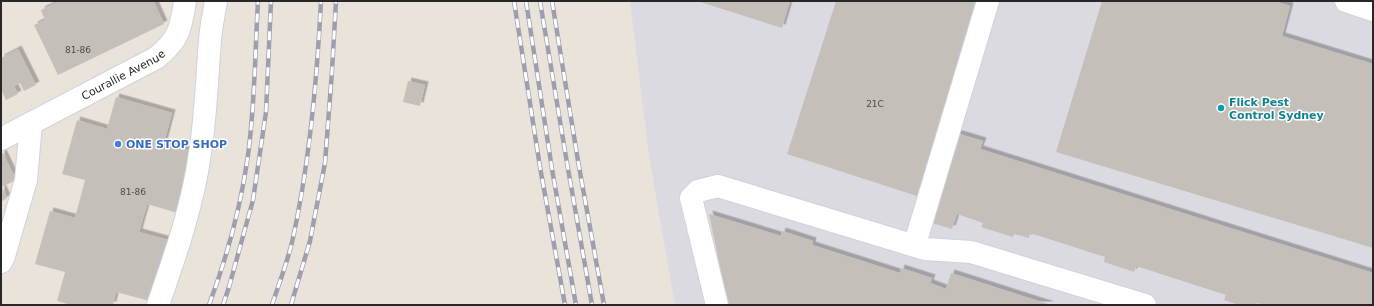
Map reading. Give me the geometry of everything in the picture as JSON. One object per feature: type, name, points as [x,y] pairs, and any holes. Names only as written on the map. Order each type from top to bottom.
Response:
[{"type":"street","name":"Courallie Avenue","points":[[1,139],[156,58],[167,49],[177,37],[183,16],[185,1]]},
{"type":"street","points":[[158,305],[188,209],[200,154],[210,39],[216,1]]},
{"type":"street","points":[[916,237],[988,1]]},
{"type":"street","points":[[1346,1],[1373,10]]},
{"type":"street","points":[[1,262],[26,180],[31,123]]},
{"type":"street","points":[[717,305],[690,198],[698,191],[718,186],[925,249],[971,252],[1145,305]]},
{"type":"shaded area","points":[[630,1],[1373,1],[1373,305],[675,305],[649,156]]},
{"type":"building","points":[[60,1],[156,1],[154,2],[164,24],[58,75],[34,25],[45,20],[41,10]]},
{"type":"building","points":[[697,1],[790,1],[782,28]]},
{"type":"building","points":[[836,1],[979,1],[917,196],[787,154]]},
{"type":"building","name":"Flick Pest Control Sydney","points":[[1102,1],[1274,1],[1290,6],[1282,36],[1373,64],[1373,248],[1056,152]]},
{"type":"building","points":[[18,49],[36,85],[24,91],[20,83],[14,86],[18,94],[6,100],[1,89],[1,58]]},
{"type":"building","points":[[408,81],[425,85],[420,106],[403,102]]},
{"type":"building","points":[[116,97],[172,113],[164,143],[194,152],[178,213],[147,204],[139,232],[168,240],[150,301],[116,292],[113,305],[71,305],[57,301],[65,272],[35,264],[50,211],[75,218],[85,180],[62,174],[77,120],[107,129]]},
{"type":"building","points":[[956,133],[983,141],[980,149],[1373,273],[1373,305],[1263,305],[1257,303],[1256,305],[1239,305],[1224,300],[1226,295],[1136,266],[1134,272],[1104,262],[1105,257],[1030,233],[1029,238],[1014,234],[1013,237],[981,227],[983,223],[957,214],[952,229],[929,222]]},
{"type":"building","points":[[3,153],[16,180],[2,187],[7,198],[1,202],[1,154]]},
{"type":"building","points":[[709,214],[781,236],[782,231],[813,241],[812,245],[900,273],[901,268],[932,278],[930,283],[946,289],[951,273],[1051,305],[728,305]]},
{"type":"railway","points":[[209,305],[233,231],[245,174],[252,117],[258,1]]},
{"type":"railway","points":[[223,305],[253,200],[266,112],[271,1]]},
{"type":"railway","points":[[272,305],[291,247],[304,179],[315,91],[321,1]]},
{"type":"railway","points":[[291,305],[310,241],[325,163],[336,1]]},
{"type":"railway","points":[[514,1],[540,167],[565,305]]},
{"type":"railway","points":[[526,1],[552,169],[576,305]]},
{"type":"railway","points":[[540,1],[592,305]]},
{"type":"railway","points":[[552,1],[578,161],[604,305]]},
{"type":"place","name":"Flick Pest Control Sydney","points":[[1221,108]]},
{"type":"place","name":"ONE STOP SHOP","points":[[118,144]]}]
